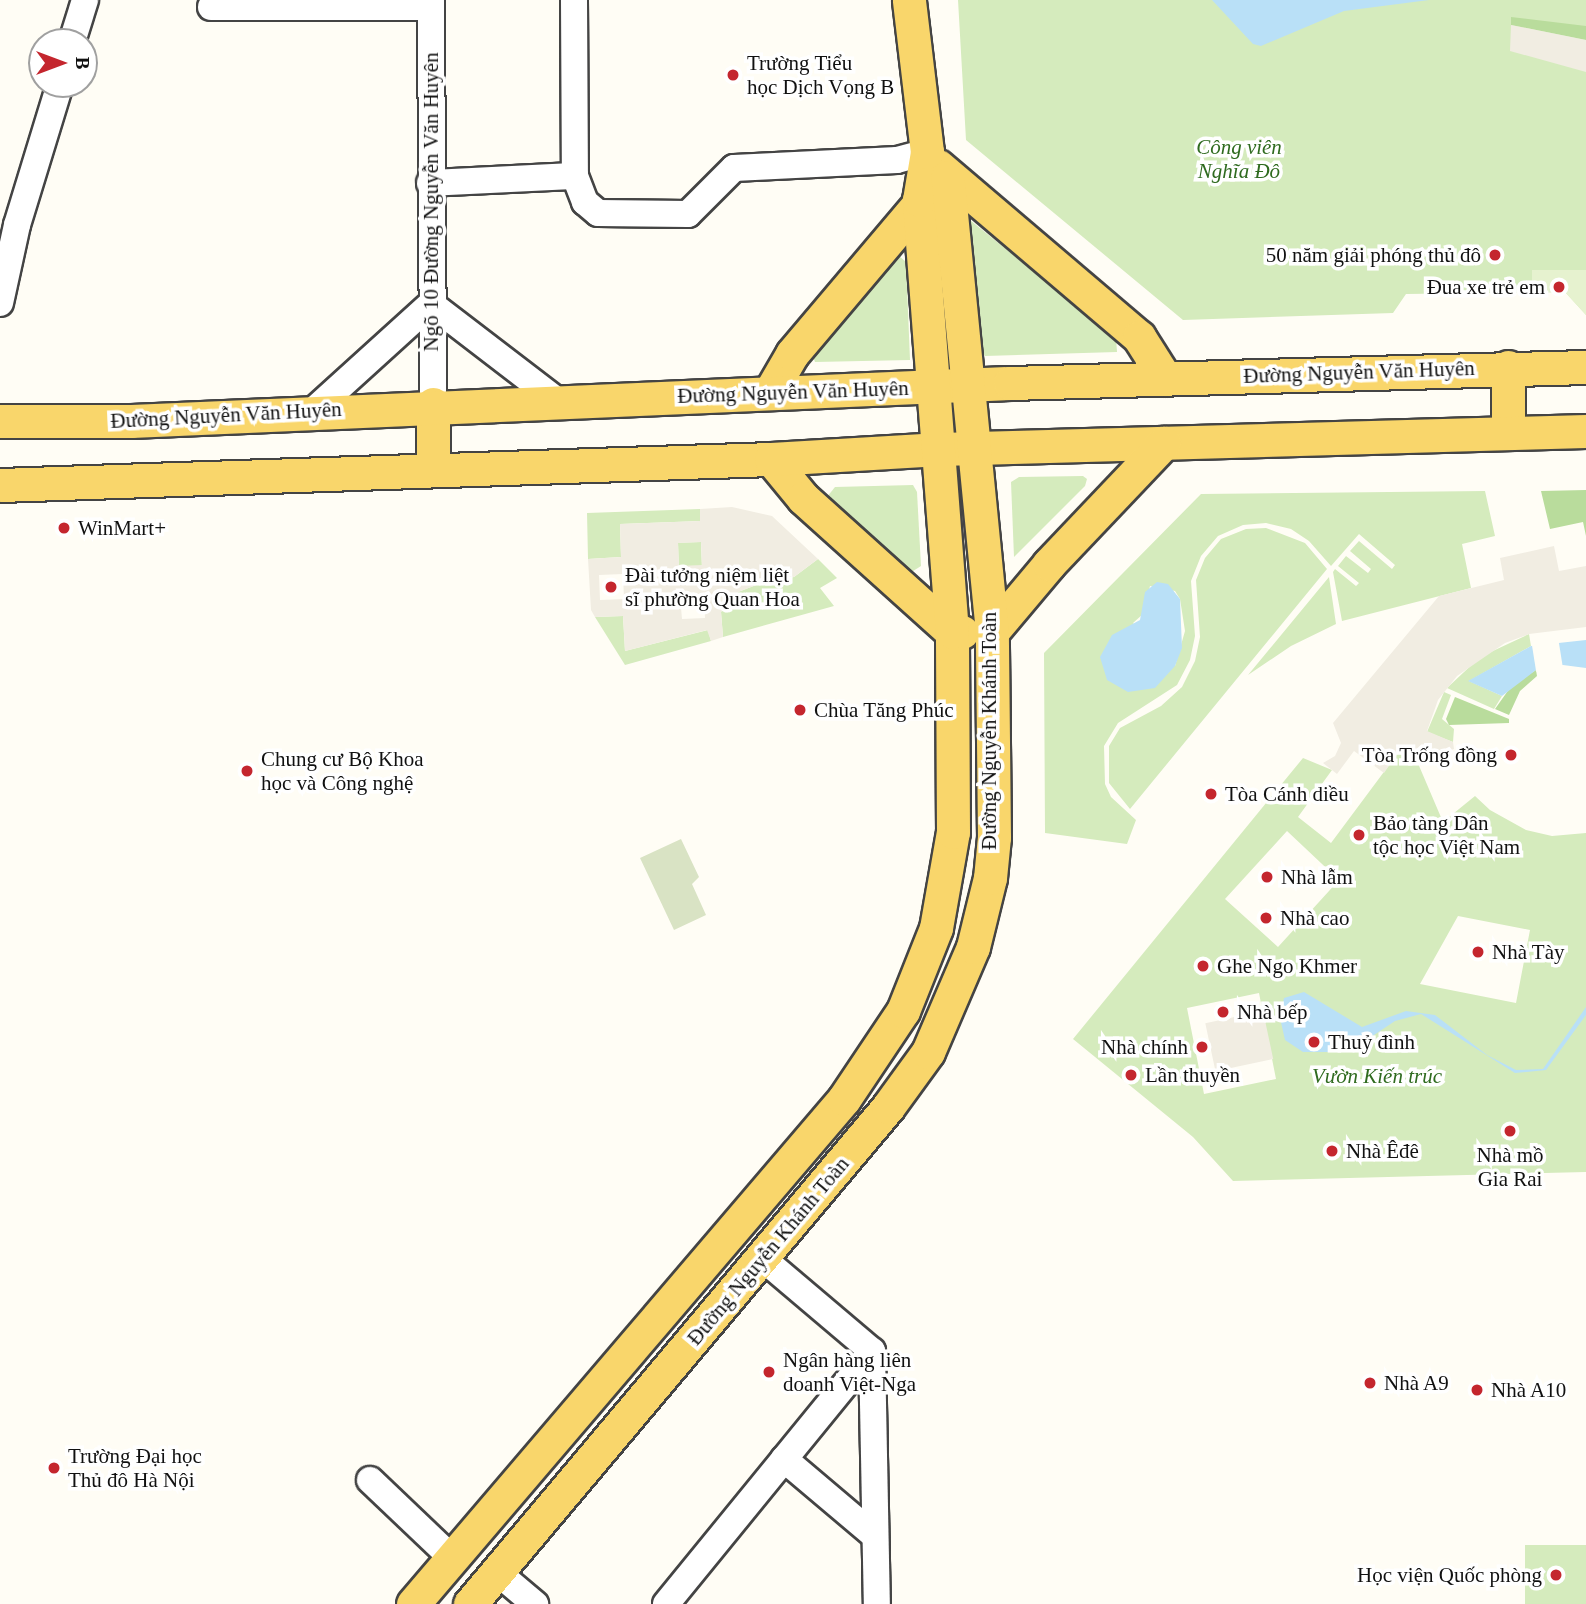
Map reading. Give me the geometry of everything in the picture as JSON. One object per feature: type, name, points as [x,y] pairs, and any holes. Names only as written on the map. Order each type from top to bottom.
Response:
[{"type":"main road","name":"Đường Nguyễn Khánh Toàn","points":[[470,1604],[914,1072],[943,1023],[973,947],[990,878],[994,837],[992,632],[974,448],[937,164],[909,0]]},
{"type":"main road","points":[[770,392],[792,354],[919,200],[937,164],[1139,337],[1165,378]]},
{"type":"main road","name":"Đường Nguyễn Khánh Toàn","points":[[413,1604],[844,1099],[903,1011],[929,951],[949,869],[952,632],[919,200]]},
{"type":"main road","name":"Đường Nguyễn Văn Huyên","points":[[0,421],[131,421],[433,404],[1586,366]]},
{"type":"main road","points":[[1508,367],[1508,431]]},
{"type":"main road","points":[[433,404],[433,468]]},
{"type":"main road","points":[[0,485],[433,468],[771,459],[940,449],[1508,431],[1586,431]]},
{"type":"main road","points":[[771,459],[803,498],[952,632],[992,632],[1049,564],[1164,443]]},
{"type":"street","points":[[76,28],[85,0]]},
{"type":"street","points":[[575,0],[575,176],[585,202],[602,215],[683,215],[732,169],[897,160],[937,164]]},
{"type":"street","points":[[211,7],[431,4]]},
{"type":"street","name":"Ngõ 10 Đường Nguyễn Văn Huyên","points":[[431,4],[433,404]]},
{"type":"street","points":[[0,303],[17,225],[56,98]]},
{"type":"street","points":[[430,183],[575,176]]},
{"type":"street","points":[[313,411],[431,304],[556,400]]},
{"type":"street","points":[[761,1257],[872,1351],[877,1604]]},
{"type":"street","points":[[666,1604],[872,1351]]},
{"type":"street","points":[[784,1459],[875,1536]]},
{"type":"street","points":[[370,1480],[452,1558]]},
{"type":"street","points":[[497,1572],[535,1604]]},
{"type":"green space","name":"Công viên Nghĩa Đô","points":[[958,0],[1586,0],[1586,315],[1565,292],[1406,294],[1393,313],[1183,320],[966,140]]},
{"type":"green space","points":[[1511,17],[1586,26],[1586,40],[1511,25]]},
{"type":"green space","points":[[970,220],[1116,338],[1117,352],[985,356],[981,350]]},
{"type":"green space","points":[[898,255],[906,262],[910,360],[815,362],[812,354]]},
{"type":"green space","name":"Đua xe trẻ em","points":[[1532,270],[1586,270],[1586,315],[1565,292],[1532,293]]},
{"type":"green space","points":[[1083,476],[1087,479],[1085,486],[1014,557],[1011,482],[1019,477]]},
{"type":"green space","points":[[913,485],[917,492],[921,566],[910,573],[827,497],[835,487]]},
{"type":"green space","points":[[1586,490],[1586,536],[1583,522],[1550,529],[1541,491]]},
{"type":"green space","points":[[1485,491],[1495,536],[1462,544],[1471,588],[1342,621],[1333,572],[1335,569],[1356,586],[1359,583],[1338,566],[1346,556],[1368,573],[1371,569],[1350,551],[1359,541],[1392,569],[1395,565],[1359,534],[1331,566],[1309,541],[1291,529],[1266,523],[1243,525],[1218,536],[1201,556],[1191,581],[1195,636],[1190,660],[1177,685],[1118,723],[1104,746],[1105,784],[1111,797],[1136,820],[1127,844],[1045,833],[1044,653],[1201,494]],"holes":[[[1150,586],[1175,591],[1180,599],[1185,631],[1175,666],[1133,623],[1143,614]]]},
{"type":"green space","points":[[700,509],[701,521],[620,524],[621,557],[588,559],[587,513]]},
{"type":"green space","points":[[1266,528],[1305,543],[1327,569],[1130,809],[1109,783],[1109,746],[1120,728],[1161,706],[1182,687],[1195,661],[1200,637],[1196,580],[1205,558],[1221,539],[1246,529]]},
{"type":"green space","points":[[701,542],[702,566],[679,567],[678,543]]},
{"type":"green space","points":[[818,559],[837,578],[820,588],[834,606],[723,637],[721,612],[738,592],[769,580],[794,577]]},
{"type":"green space","points":[[1329,577],[1336,624],[1291,646],[1248,675]]},
{"type":"green space","points":[[623,616],[625,651],[708,630],[711,641],[625,665],[595,617]]},
{"type":"green space","points":[[1529,634],[1531,646],[1469,681],[1502,696],[1494,709],[1447,688],[1480,657]]},
{"type":"green space","points":[[1536,670],[1537,676],[1520,691],[1509,715],[1495,709],[1512,685]]},
{"type":"green space","points":[[1444,692],[1451,695],[1442,719],[1454,729],[1453,742],[1427,732]]},
{"type":"green space","points":[[1455,697],[1509,719],[1509,723],[1449,725],[1446,719]]},
{"type":"green space","name":"Vườn Kiến trúc","points":[[1398,753],[1417,761],[1443,822],[1475,796],[1490,810],[1526,830],[1552,836],[1586,833],[1586,1172],[1233,1181],[1193,1137],[1073,1039],[1303,758],[1332,770],[1298,817],[1331,843]],"holes":[[[1287,831],[1339,880],[1278,947],[1225,899]],[[1458,916],[1530,930],[1516,1003],[1420,984]],[[1259,993],[1276,1079],[1204,1094],[1187,1008]]]},
{"type":"green space","points":[[681,839],[699,877],[692,884],[706,915],[674,930],[640,858]]},
{"type":"green space","name":"Học viện Quốc phòng","points":[[1525,1545],[1586,1545],[1586,1604],[1525,1604]]},
{"type":"shaded area","points":[[1511,25],[1586,40],[1586,72],[1510,51]]},
{"type":"shaded area","points":[[732,507],[772,516],[818,559],[794,577],[769,580],[738,592],[721,612],[723,637],[711,641],[707,630],[625,651],[623,616],[595,617],[591,610],[588,559],[621,557],[620,524],[700,521],[700,509]],"holes":[[[701,542],[702,565],[679,566],[678,543]],[[623,574],[624,599],[600,600],[599,575]],[[704,595],[705,618],[682,619],[680,596]]]},
{"type":"shaded area","points":[[1554,546],[1559,571],[1586,566],[1586,627],[1529,634],[1505,643],[1457,676],[1438,700],[1427,731],[1453,742],[1454,749],[1417,761],[1398,753],[1384,773],[1354,751],[1337,774],[1323,763],[1335,756],[1341,743],[1333,723],[1439,596],[1504,580],[1500,558]]},
{"type":"shaded area","points":[[1263,1011],[1273,1059],[1215,1071],[1205,1023]]},
{"type":"water","points":[[1212,0],[1429,0],[1344,11],[1261,46],[1253,44]]},
{"type":"water","points":[[1157,582],[1168,584],[1180,599],[1182,648],[1175,666],[1155,688],[1128,692],[1107,680],[1100,657],[1112,635],[1140,620],[1145,592]]},
{"type":"water","points":[[1586,640],[1586,668],[1563,665],[1536,670],[1502,696],[1468,681],[1531,646]]},
{"type":"water","points":[[1304,992],[1362,1027],[1406,1011],[1435,1015],[1487,1055],[1516,1070],[1543,1069],[1586,1007],[1586,1015],[1546,1070],[1515,1073],[1421,1014],[1395,1021],[1359,1045],[1335,1052],[1303,1052],[1285,1040],[1280,1018],[1284,998]]},
{"type":"pier","points":[[1558,637],[1563,668],[1536,672],[1531,641]]},
{"type":"place","name":"Trường Tiểu học Dịch Vọng B","points":[[733,75]]},
{"type":"place","name":"50 năm giải phóng thủ đô","points":[[1495,255]]},
{"type":"place","name":"Đua xe trẻ em","points":[[1559,287]]},
{"type":"place","name":"WinMart+","points":[[64,528]]},
{"type":"place","name":"Đài tưởng niệm liệt sĩ phường Quan Hoa","points":[[611,587]]},
{"type":"place","name":"Chùa Tăng Phúc","points":[[800,710]]},
{"type":"place","name":"Tòa Trống đồng","points":[[1511,755]]},
{"type":"place","name":"Chung cư Bộ Khoa học và Công nghệ","points":[[247,771]]},
{"type":"place","name":"Tòa Cánh diều","points":[[1211,794]]},
{"type":"place","name":"Bảo tàng Dân tộc học Việt Nam","points":[[1359,835]]},
{"type":"place","name":"Nhà lẫm","points":[[1267,877]]},
{"type":"place","name":"Nhà cao","points":[[1266,918]]},
{"type":"place","name":"Nhà Tày","points":[[1478,952]]},
{"type":"place","name":"Ghe Ngo Khmer","points":[[1203,966]]},
{"type":"place","name":"Nhà bếp","points":[[1223,1012]]},
{"type":"place","name":"Thuỷ đình","points":[[1314,1042]]},
{"type":"place","name":"Nhà chính","points":[[1202,1047]]},
{"type":"place","name":"Lần thuyền","points":[[1131,1075]]},
{"type":"place","name":"Nhà mồ Gia Rai","points":[[1510,1131]]},
{"type":"place","name":"Nhà Êđê","points":[[1332,1151]]},
{"type":"place","name":"Ngân hàng liên doanh Việt-Nga","points":[[769,1372]]},
{"type":"place","name":"Nhà A9","points":[[1370,1383]]},
{"type":"place","name":"Nhà A10","points":[[1477,1390]]},
{"type":"place","name":"Trường Đại học Thủ đô Hà Nội","points":[[54,1468]]},
{"type":"place","name":"Học viện Quốc phòng","points":[[1556,1575]]}]
